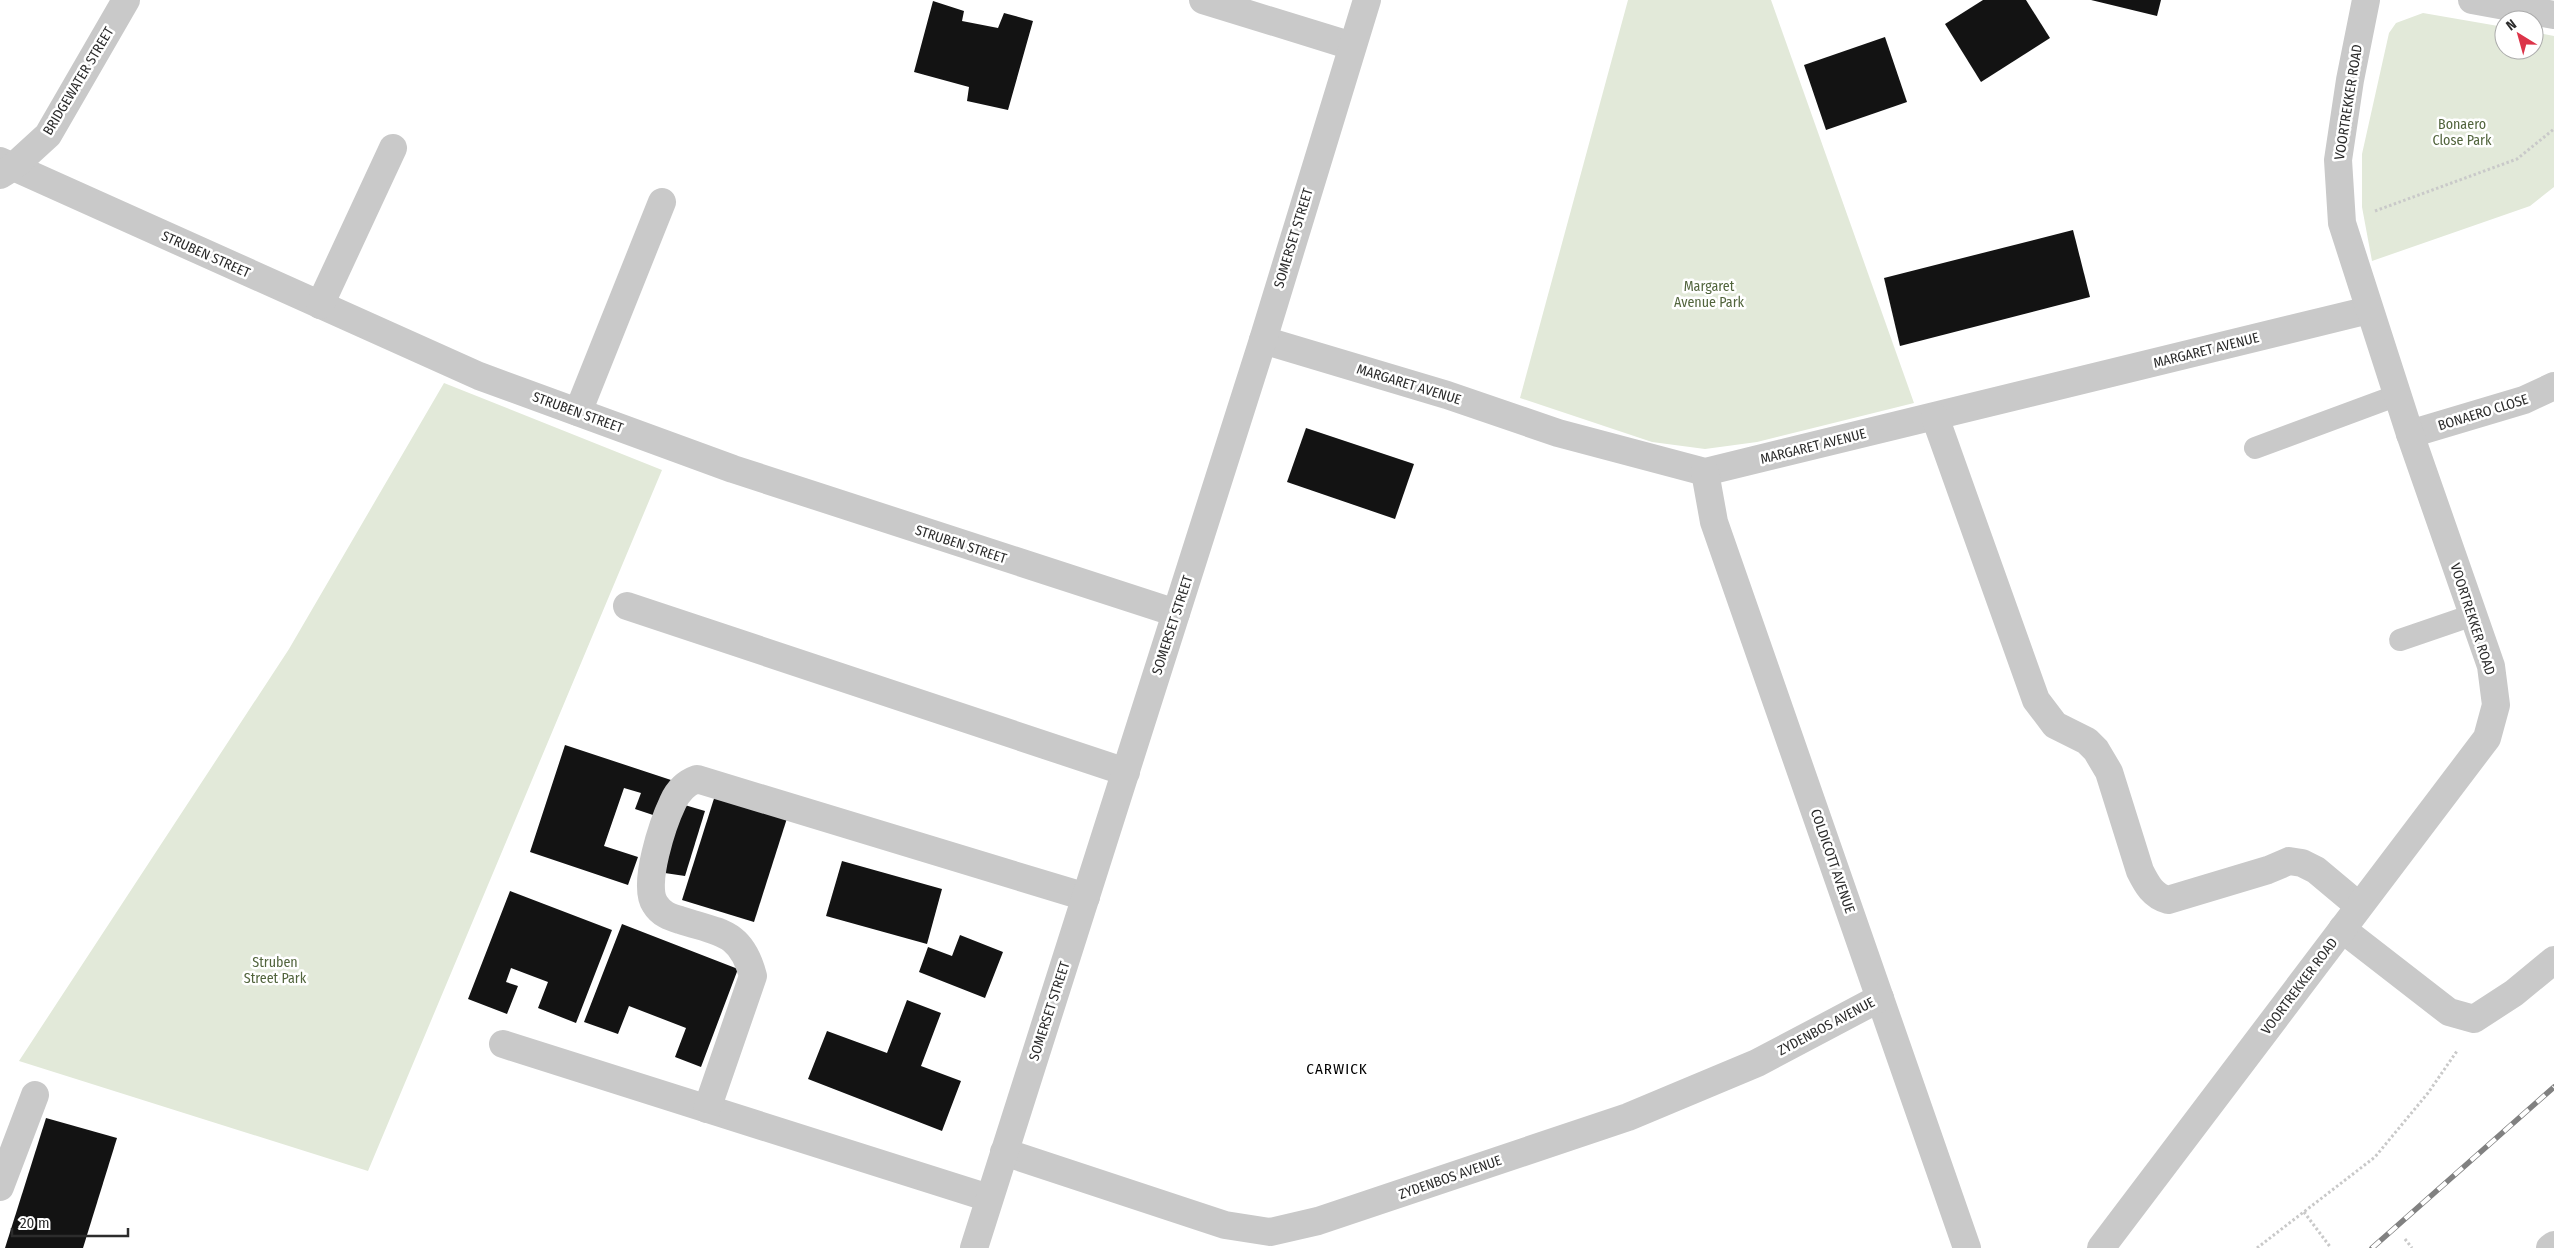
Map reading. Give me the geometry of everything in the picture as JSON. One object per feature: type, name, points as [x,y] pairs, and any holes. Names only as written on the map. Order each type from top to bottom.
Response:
[{"type":"street","name":"BRIDGEWATER STREET","points":[[4,168],[48,135],[126,0]]},
{"type":"street","points":[[1202,0],[1352,46]]},
{"type":"street","name":"SOMERSET STREET","points":[[974,1248],[1263,340],[1367,0]]},
{"type":"street","name":"VOORTREKKER ROAD","points":[[2101,1248],[2487,738],[2496,705],[2491,666],[2410,434],[2342,223],[2338,160],[2350,80],[2366,0]]},
{"type":"street","points":[[2472,0],[2554,15]]},
{"type":"street","points":[[320,305],[393,148]]},
{"type":"street","name":"STRUBEN STREET","points":[[4,168],[479,376],[733,469],[1176,613]]},
{"type":"street","points":[[578,412],[662,202]]},
{"type":"street","name":"MARGARET AVENUE","points":[[1263,340],[1447,395],[1558,433],[1705,472],[2369,310]]},
{"type":"street","name":"BONAERO CLOSE","points":[[2410,434],[2524,400],[2554,386]]},
{"type":"street","points":[[1935,417],[2036,700],[2055,726],[2087,741],[2096,750],[2109,772],[2140,871],[2148,886],[2158,897],[2168,900],[2268,870],[2289,861],[2302,863],[2316,870],[2359,906]]},
{"type":"street","name":"COLDICOTT AVENUE","points":[[1705,472],[1714,522],[1967,1248]]},
{"type":"street","points":[[627,606],[1126,772]]},
{"type":"street","points":[[707,1109],[753,976],[748,958],[730,937],[666,915],[655,904],[649,879],[652,867],[673,801],[688,782],[697,779],[1086,897]]},
{"type":"street","points":[[2342,929],[2449,1012],[2474,1019],[2514,993],[2554,960]]},
{"type":"street","name":"ZYDENBOS AVENUE","points":[[1004,1152],[1225,1225],[1270,1232],[1318,1222],[1628,1117],[1757,1063],[1880,998]]},
{"type":"street","points":[[503,1044],[989,1198]]},
{"type":"street","points":[[0,1187],[35,1095]]},
{"type":"street","points":[[2550,1248],[2554,1245]]},
{"type":"lane","points":[[2256,448],[2398,395]]},
{"type":"lane","points":[[2400,640],[2473,615]]},
{"type":"path","points":[[2342,223],[2517,160],[2554,129]]},
{"type":"path","points":[[2257,1248],[2375,1157],[2428,1093],[2466,1038],[2474,1019]]},
{"type":"path","points":[[2304,1212],[2331,1248]]},
{"type":"path","points":[[2405,1239],[2412,1248]]},
{"type":"green space","name":"Margaret Avenue Park","points":[[1628,0],[1771,0],[1914,403],[1757,442],[1705,449],[1652,442],[1520,398]]},
{"type":"green space","name":"Bonaero Close Park","points":[[2423,13],[2494,25],[2494,60],[2544,60],[2544,34],[2554,36],[2554,187],[2530,206],[2372,261],[2362,207],[2362,154],[2389,33],[2396,23]]},
{"type":"green space","name":"Struben Street Park","points":[[444,383],[662,470],[368,1171],[19,1061],[289,649]]},
{"type":"building","points":[[1983,0],[2026,0],[2050,38],[1981,82],[1945,24]]},
{"type":"building","points":[[2091,0],[2161,0],[2157,16]]},
{"type":"building","points":[[933,1],[964,11],[962,21],[998,28],[1004,13],[1033,21],[1008,110],[967,101],[969,87],[914,72]]},
{"type":"building","points":[[1885,37],[1907,102],[1826,130],[1804,65]]},
{"type":"building","points":[[2073,230],[2090,297],[1900,346],[1884,278]]},
{"type":"building","points":[[1306,428],[1414,464],[1395,519],[1287,482]]},
{"type":"building","points":[[565,745],[671,780],[659,817],[635,809],[641,793],[624,788],[604,846],[638,857],[628,885],[530,852]]},
{"type":"building","points":[[717,789],[789,812],[754,922],[682,900]]},
{"type":"building","points":[[678,803],[705,811],[685,876],[658,872]]},
{"type":"building","points":[[842,861],[942,889],[927,944],[826,916]]},
{"type":"building","points":[[510,891],[612,930],[576,1023],[538,1008],[548,982],[511,968],[506,982],[518,986],[507,1014],[468,999]]},
{"type":"building","points":[[622,924],[738,969],[701,1067],[675,1057],[686,1028],[629,1006],[618,1034],[584,1022]]},
{"type":"building","points":[[960,935],[1003,952],[985,998],[919,972],[928,947],[952,956]]},
{"type":"building","points":[[907,1000],[941,1013],[921,1066],[961,1081],[942,1131],[808,1079],[827,1031],[887,1053]]},
{"type":"building","points":[[46,1118],[117,1138],[83,1248],[5,1248]]},
{"type":"railway","points":[[2372,1248],[2554,1087]]},
{"type":"district","name":"CARWICK","points":[[1337,1069]]}]
